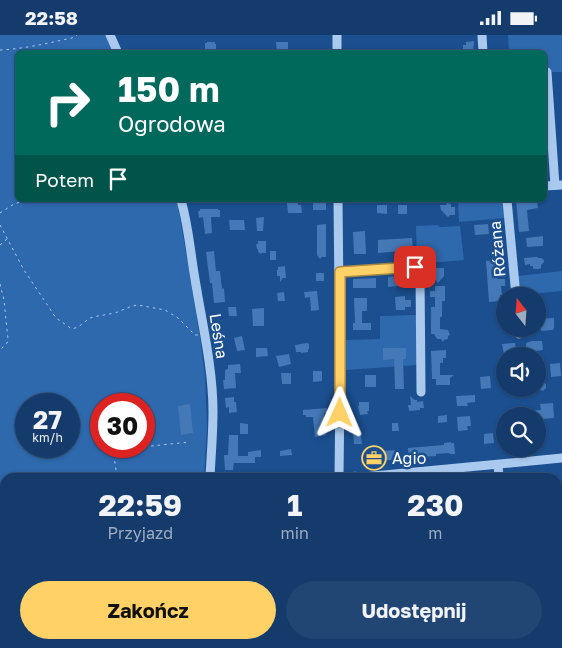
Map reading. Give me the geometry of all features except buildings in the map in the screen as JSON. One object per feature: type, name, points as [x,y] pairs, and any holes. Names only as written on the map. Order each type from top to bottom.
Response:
[{"type":"street","points":[[110,35],[117,50]]},
{"type":"street","points":[[337,35],[337,50]]},
{"type":"street","points":[[482,35],[483,50]]},
{"type":"street","points":[[547,81],[558,185]]},
{"type":"street","name":"Leśna","points":[[182,202],[189,234],[194,277],[211,377],[213,411],[210,473]]},
{"type":"street","points":[[338,202],[340,272],[339,473]]},
{"type":"street","name":"Różana","points":[[507,202],[515,287]]},
{"type":"street","points":[[340,272],[418,268],[420,272],[422,392]]},
{"type":"street","points":[[408,473],[562,458]]},
{"type":"street","points":[[498,465],[499,473]]},
{"type":"path","points":[[0,50],[10,50],[72,38],[77,35]]},
{"type":"path","points":[[0,213],[20,202]]},
{"type":"path","points":[[0,225],[24,269],[56,318],[72,329],[90,318],[115,313],[138,305],[165,310],[178,318],[195,335],[204,336]]},
{"type":"path","points":[[0,245],[7,238]]},
{"type":"path","points":[[0,284],[8,339],[0,349]]},
{"type":"path","points":[[116,470],[114,456],[122,456],[122,449],[190,442]]},
{"type":"shaded area","points":[[0,35],[105,35],[112,50],[15,50],[15,202],[177,202],[205,376],[207,428],[204,473],[0,473]]},
{"type":"shaded area","points":[[508,35],[562,35],[562,72],[547,72],[547,50],[509,50]]},
{"type":"shaded area","points":[[458,202],[503,202],[505,218],[459,222]]},
{"type":"shaded area","points":[[438,225],[440,227],[460,226],[464,260],[417,264],[416,226]]},
{"type":"shaded area","points":[[562,271],[562,291],[546,292],[546,287],[519,287],[518,276]]},
{"type":"shaded area","points":[[416,315],[417,365],[346,370],[346,340],[380,339],[380,316]]},
{"type":"place","name":"Agio","points":[[374,458]]},
{"type":"route","points":[[340,413],[340,272],[415,267]]}]
